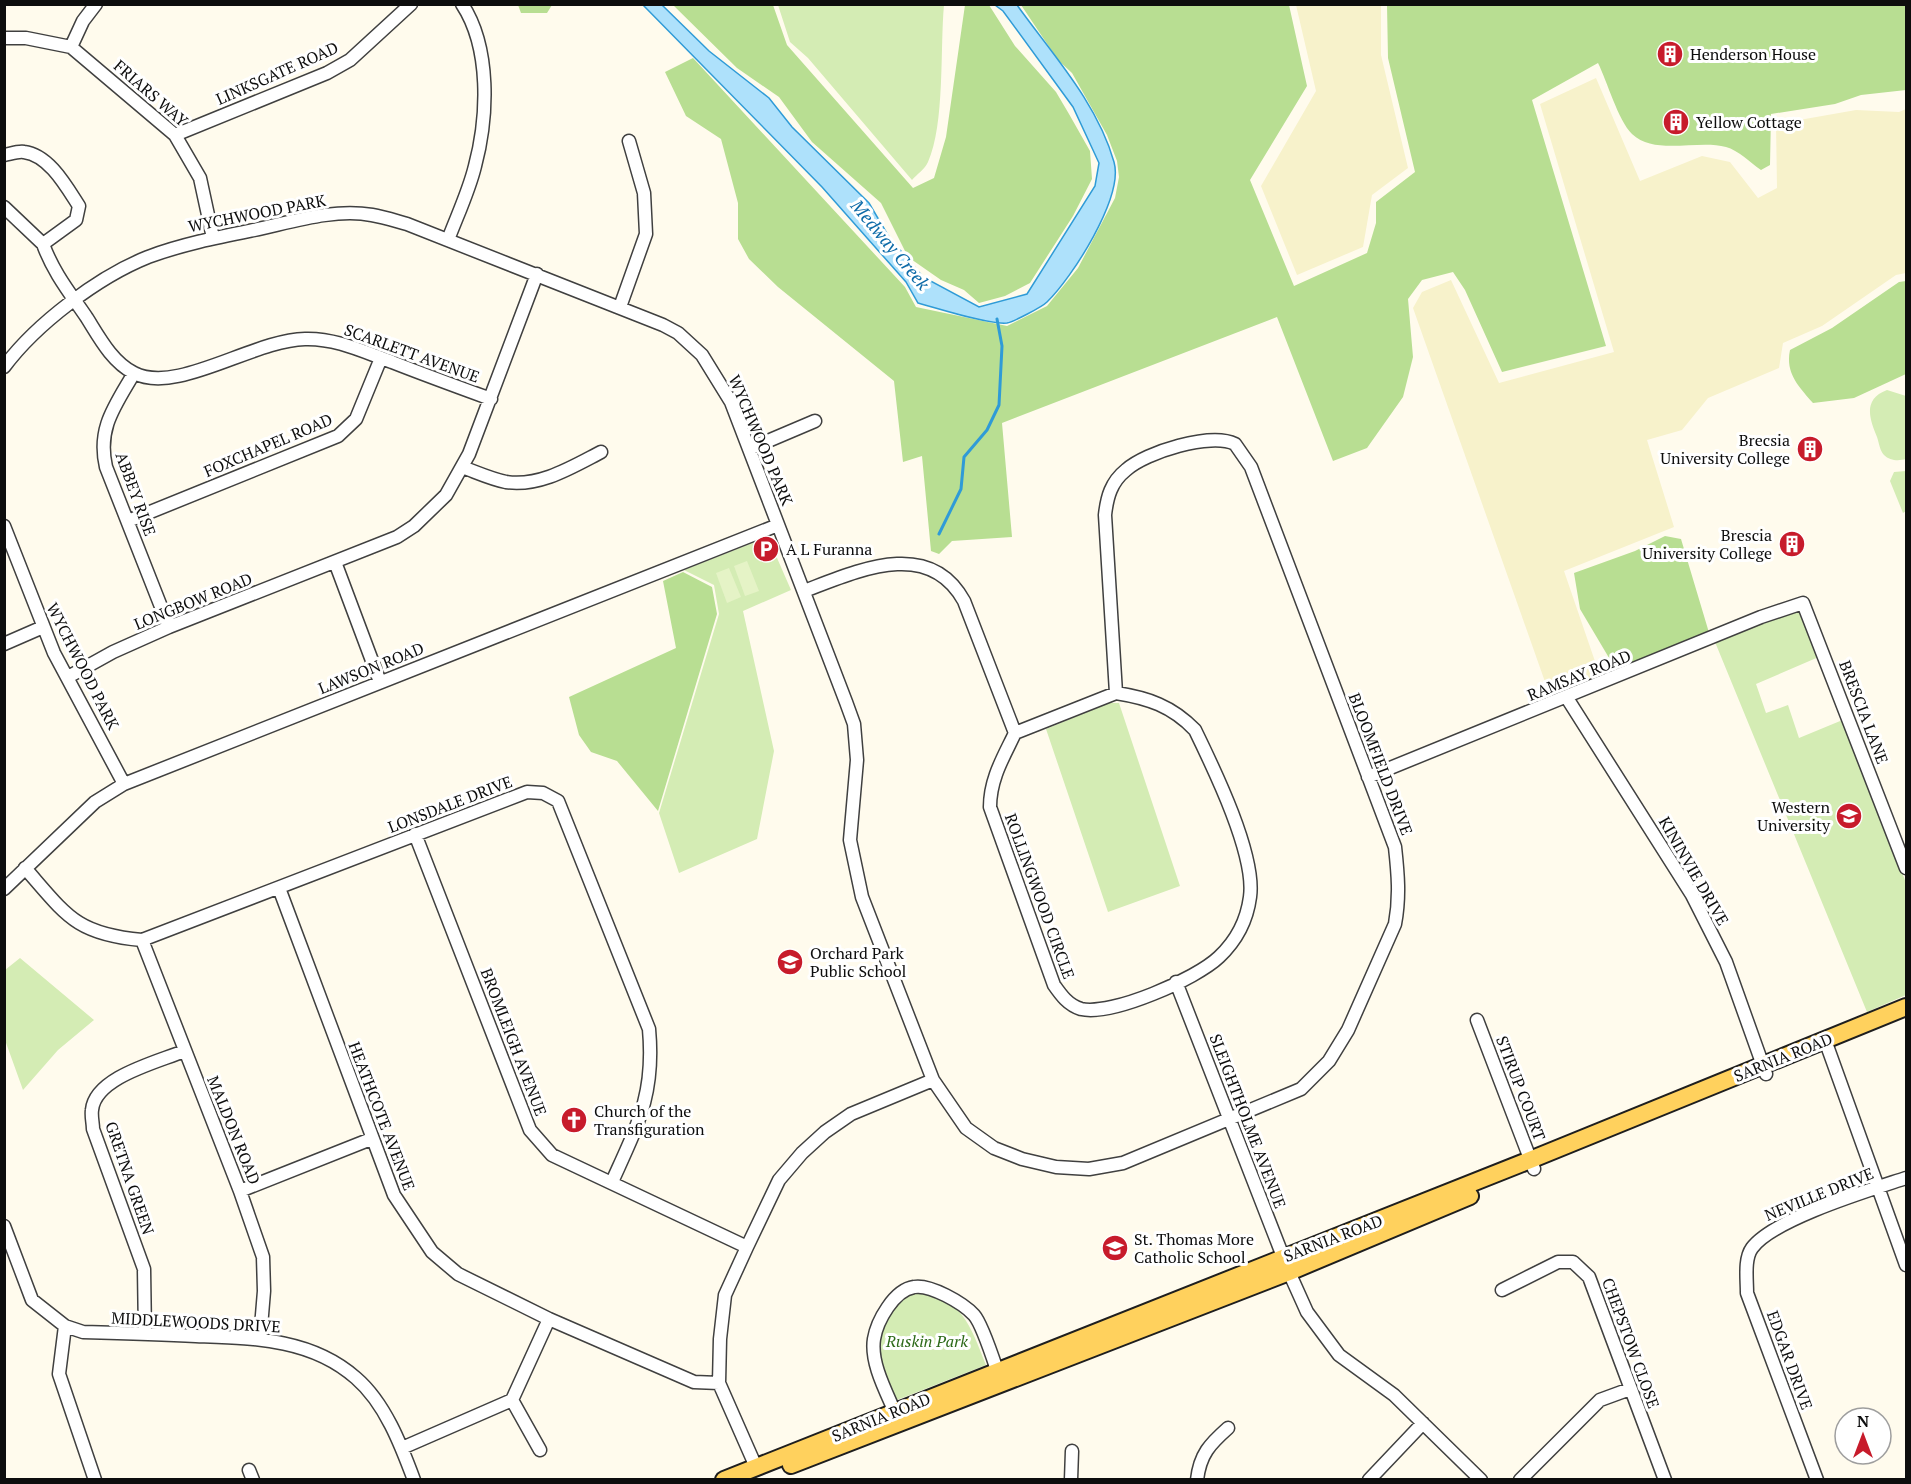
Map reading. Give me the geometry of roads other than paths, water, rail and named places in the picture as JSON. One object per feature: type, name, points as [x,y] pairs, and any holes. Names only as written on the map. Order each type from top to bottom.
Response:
[{"type":"main road","name":"SARNIA ROAD","points":[[724,1479],[754,1473],[1286,1265],[1826,1044],[1906,1006]]},
{"type":"main road","name":"SARNIA ROAD","points":[[1826,1044],[1906,1017]]},
{"type":"street","points":[[71,47],[83,21],[96,4]]},
{"type":"street","name":"LINKSGATE ROAD","points":[[175,135],[327,73],[350,60],[411,4]]},
{"type":"street","points":[[448,240],[475,169],[479,150],[484,89],[481,49],[476,30],[462,4]]},
{"type":"street","name":"FRIARS WAY","points":[[4,38],[26,38],[71,47],[175,135],[200,178],[213,238]]},
{"type":"street","points":[[620,307],[646,234],[644,193],[629,141]]},
{"type":"street","points":[[4,155],[24,152],[41,159],[52,169],[79,206],[76,220],[43,244]]},
{"type":"street","points":[[4,207],[43,244],[57,277],[99,339],[116,359],[134,373]]},
{"type":"street","name":"WYCHWOOD PARK","points":[[4,367],[44,323],[75,301],[146,258],[213,238],[318,216],[354,214],[371,214],[407,224],[620,307],[678,333],[702,355],[730,402],[854,724],[857,760],[850,840],[856,875],[933,1080]]},
{"type":"street","name":"LONGBOW ROAD","points":[[68,677],[112,652],[397,537],[414,526],[446,495],[462,466],[491,399],[537,274]]},
{"type":"street","name":"SCARLETT AVENUE","points":[[134,373],[154,379],[170,378],[203,369],[258,347],[305,339],[335,341],[491,399]]},
{"type":"street","name":"FOXCHAPEL ROAD","points":[[128,521],[338,436],[356,419],[381,358]]},
{"type":"street","name":"ABBEY RISE","points":[[134,373],[103,433],[103,450],[106,467],[170,627]]},
{"type":"street","points":[[749,449],[815,421]]},
{"type":"street","name":"BLOOMFIELD DRIVE","points":[[933,1080],[966,1128],[994,1148],[1022,1159],[1056,1167],[1089,1169],[1123,1163],[1300,1089],[1329,1061],[1348,1030],[1395,924],[1400,890],[1395,847],[1251,467],[1236,444],[1226,439],[1194,442],[1138,461],[1114,482],[1107,498],[1105,515],[1116,693]]},
{"type":"street","points":[[462,466],[503,482],[532,482],[565,471],[601,452]]},
{"type":"street","name":"LAWSON ROAD","points":[[4,889],[95,802],[124,784],[778,525]]},
{"type":"street","name":"WYCHWOOD PARK","points":[[4,526],[42,627],[124,784]]},
{"type":"street","points":[[335,562],[380,682]]},
{"type":"street","points":[[804,591],[849,574],[882,566],[922,564],[942,575],[956,587],[964,601],[1015,733],[1116,693]]},
{"type":"street","name":"RAMSAY ROAD","points":[[1368,777],[1568,698],[1761,617],[1803,603]]},
{"type":"street","name":"BRESCIA LANE","points":[[1803,603],[1906,868]]},
{"type":"street","points":[[4,644],[42,627]]},
{"type":"street","name":"ROLLINGWOOD CIRCLE","points":[[1015,733],[992,780],[990,807],[1054,985],[1064,1000],[1080,1008],[1096,1010],[1116,1007],[1176,982],[1217,958],[1242,925],[1250,894],[1247,863],[1195,730],[1184,718],[1161,704],[1146,698],[1116,693]]},
{"type":"street","name":"KININVIE DRIVE","points":[[1568,698],[1692,895],[1726,962],[1765,1069]]},
{"type":"street","name":"LONSDALE DRIVE","points":[[25,868],[57,904],[81,926],[114,938],[142,940],[527,792],[543,793],[558,801],[649,1029],[652,1060],[647,1097],[612,1182]]},
{"type":"street","name":"BROMLEIGH AVENUE","points":[[415,834],[530,1130],[552,1155],[747,1247]]},
{"type":"street","name":"HEATHCOTE AVENUE","points":[[279,888],[371,1139],[394,1195],[432,1252],[458,1274],[549,1319],[694,1382],[719,1383]]},
{"type":"street","name":"MALDON ROAD","points":[[142,940],[240,1191],[263,1257],[264,1292],[260,1339]]},
{"type":"street","name":"SLEIGHTHOLME AVENUE","points":[[1176,982],[1286,1265],[1307,1312],[1339,1355],[1394,1395],[1481,1479]]},
{"type":"street","name":"STIRUP COURT","points":[[1477,1020],[1532,1165]]},
{"type":"street","points":[[1826,1044],[1906,1265]]},
{"type":"street","name":"GRETNA GREEN","points":[[145,1334],[144,1269],[93,1130],[92,1109],[100,1091],[115,1079],[184,1051]]},
{"type":"street","points":[[754,1473],[719,1383],[720,1339],[725,1295],[779,1180],[802,1153],[825,1132],[851,1114],[933,1080]]},
{"type":"street","points":[[240,1191],[371,1139]]},
{"type":"street","name":"NEVILLE DRIVE","points":[[1750,1250],[1764,1235],[1784,1224],[1906,1178]]},
{"type":"street","name":"MIDDLEWOODS DRIVE","points":[[4,1226],[32,1300],[65,1326],[82,1332],[260,1339],[299,1346],[329,1359],[356,1378],[379,1405],[402,1448],[414,1479]]},
{"type":"street","name":"EDGAR DRIVE","points":[[1750,1250],[1746,1270],[1747,1293],[1817,1479]]},
{"type":"street","name":"CHEPSTOW CLOSE","points":[[1502,1290],[1558,1262],[1573,1262],[1582,1269],[1589,1278],[1665,1479]]},
{"type":"street","points":[[897,1417],[875,1362],[874,1339],[887,1307],[903,1291],[915,1286],[945,1294],[975,1316],[1000,1376]]},
{"type":"street","points":[[402,1448],[512,1400],[549,1319]]},
{"type":"street","points":[[65,1326],[59,1374],[95,1479]]},
{"type":"street","points":[[1520,1479],[1600,1400],[1630,1389]]},
{"type":"street","points":[[512,1400],[540,1450]]},
{"type":"street","points":[[1369,1479],[1424,1423]]},
{"type":"street","points":[[1197,1479],[1199,1461],[1208,1445],[1228,1428]]},
{"type":"street","points":[[1071,1479],[1072,1451]]},
{"type":"water","name":"Medway Creek","points":[[643,5],[662,5],[709,51],[769,98],[792,127],[869,203],[889,237],[923,277],[979,307],[1027,294],[1095,186],[1099,163],[1073,107],[1003,11],[995,5],[1017,5],[1085,99],[1097,119],[1114,162],[1115,177],[1111,195],[1094,236],[1069,275],[1047,302],[1007,323],[976,319],[918,303],[906,282],[822,187]]},
{"type":"waterway","points":[[939,534],[961,489],[964,457],[987,430],[999,405],[1002,346],[997,319]]},
{"type":"place","name":"Henderson House","points":[[1670,54]]},
{"type":"place","name":"Yellow Cottage","points":[[1676,122]]},
{"type":"place","name":"Brecsia University College","points":[[1810,449]]},
{"type":"place","name":"Brescia University College","points":[[1792,544]]},
{"type":"place","name":"A L Furanna","points":[[766,549]]},
{"type":"place","name":"Western University","points":[[1849,816]]},
{"type":"place","name":"Orchard Park Public School","points":[[790,962]]},
{"type":"place","name":"Church of the Transfiguration","points":[[574,1120]]},
{"type":"place","name":"St. Thomas More Catholic School","points":[[1115,1248]]},
{"type":"park label","name":"Ruskin Park","points":[[927,1341]]}]
